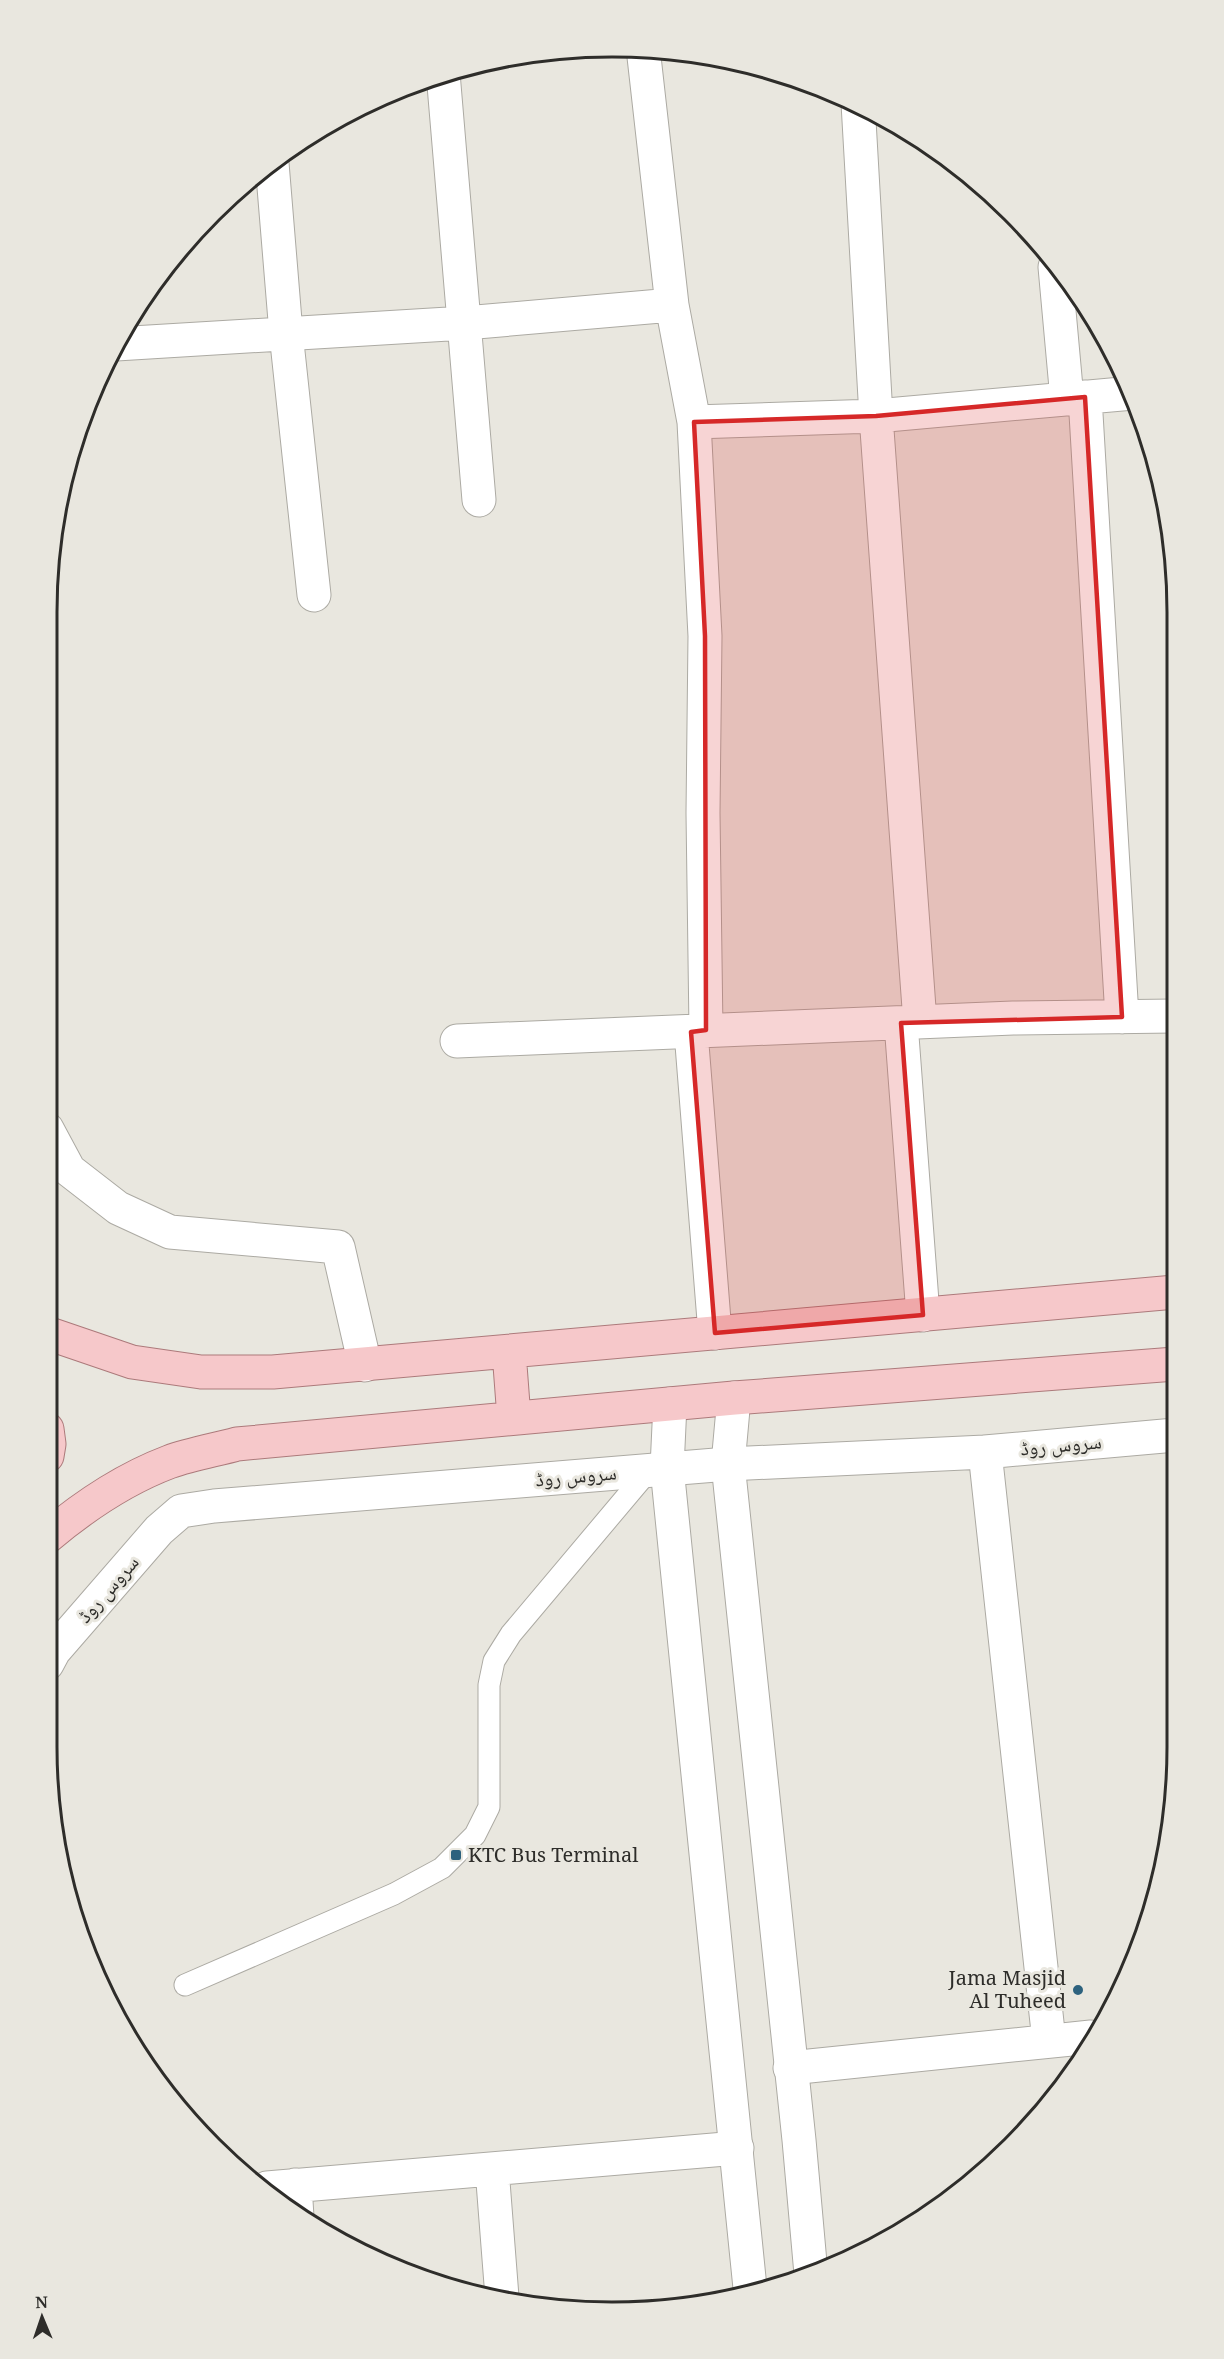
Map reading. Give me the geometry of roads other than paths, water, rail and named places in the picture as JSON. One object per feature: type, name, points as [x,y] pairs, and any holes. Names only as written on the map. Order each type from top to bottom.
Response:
[{"type":"main road","points":[[57,1337],[132,1362],[201,1372],[273,1372],[1167,1293]]},
{"type":"main road","points":[[509,1352],[514,1418]]},
{"type":"main road","points":[[57,1528],[121,1483],[170,1461],[237,1444],[734,1398],[1167,1365]]},
{"type":"street","points":[[644,58],[672,305],[694,422],[705,636],[698,1031],[715,1334]]},
{"type":"street","points":[[444,83],[479,500]]},
{"type":"street","points":[[859,115],[910,1023],[923,1315]]},
{"type":"street","points":[[273,173],[286,333],[314,595]]},
{"type":"street","points":[[1057,282],[1076,398],[1122,1017]]},
{"type":"street","points":[[126,343],[465,323],[672,305]]},
{"type":"street","points":[[694,422],[876,416],[1122,394]]},
{"type":"street","points":[[457,1041],[910,1023],[1167,1016]]},
{"type":"street","points":[[57,1148],[69,1170],[118,1208],[170,1232],[338,1247],[365,1365]]},
{"type":"street","points":[[734,1398],[728,1464],[810,2265]]},
{"type":"street","points":[[670,1404],[658,1469],[737,2148],[750,2284]]},
{"type":"street","name":"سروس روڈ","points":[[57,1649],[159,1530],[180,1511],[214,1506],[658,1469],[985,1452],[1167,1436]]},
{"type":"street","points":[[985,1452],[1049,2042]]},
{"type":"street","points":[[790,2068],[1083,2040]]},
{"type":"street","points":[[288,2197],[492,2169],[737,2148]]},
{"type":"street","points":[[492,2169],[501,2290]]},
{"type":"lane","points":[[184,1985],[394,1894],[442,1868],[475,1835],[489,1807],[489,1684],[494,1661],[511,1634],[658,1469]]},
{"type":"place","name":"KTC Bus Terminal","points":[[456,1855]]},
{"type":"place","name":"Jama Masjid Al Tuheed","points":[[1078,1990]]}]
